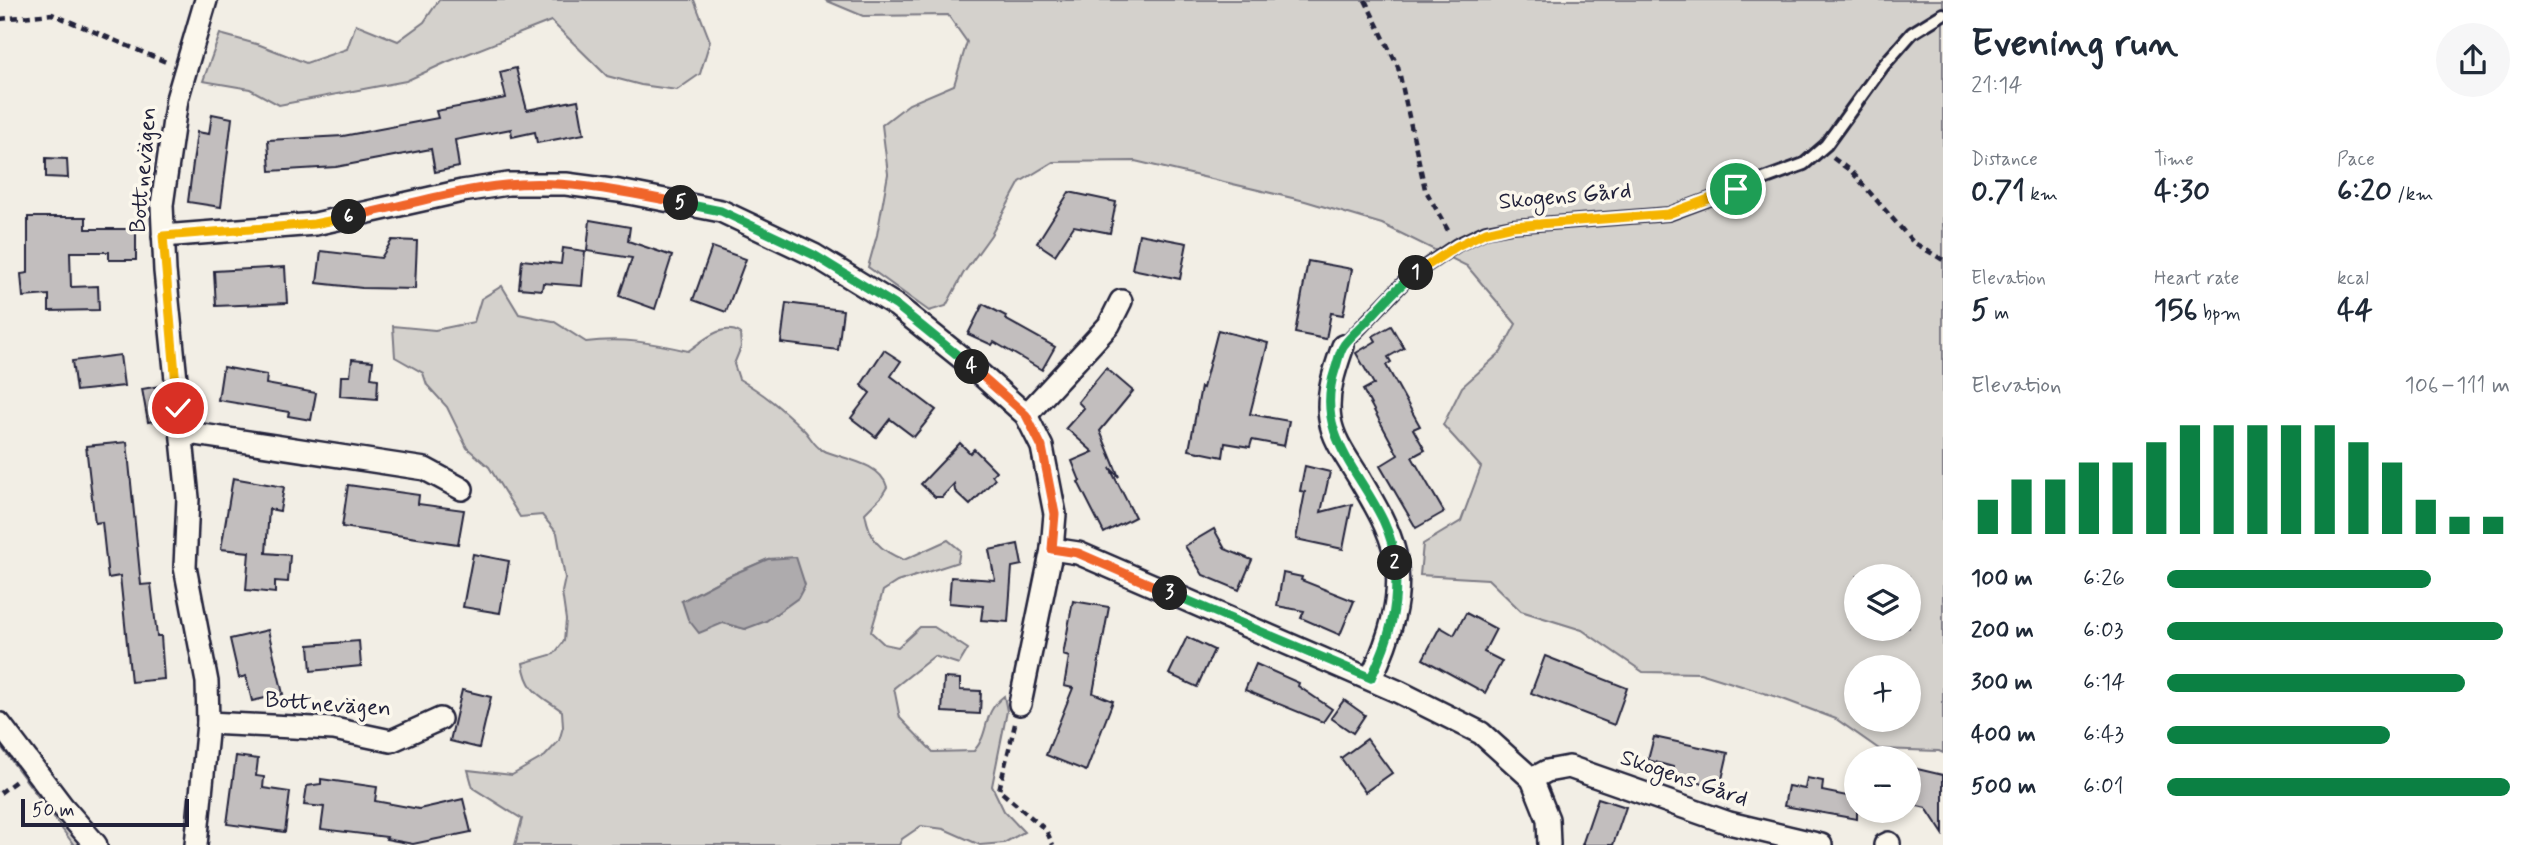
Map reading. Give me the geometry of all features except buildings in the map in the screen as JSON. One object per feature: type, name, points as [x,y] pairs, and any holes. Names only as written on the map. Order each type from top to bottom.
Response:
[{"type":"street","name":"Bottnevägen","points":[[197,845],[208,723],[207,682],[185,567],[188,498],[162,205],[175,113],[206,0]]},
{"type":"street","points":[[163,236],[314,224],[462,191],[508,184],[566,184],[619,191],[721,211],[814,255],[897,306],[968,363],[1026,415],[1042,447],[1055,514],[1052,549],[1020,704]]},
{"type":"street","points":[[1026,415],[1109,325],[1121,301]]},
{"type":"street","name":"Skogens Gård","points":[[1343,346],[1332,379],[1330,421],[1335,436],[1379,512],[1395,553],[1398,594],[1381,656],[1371,678]]},
{"type":"street","points":[[182,432],[425,469],[462,489]]},
{"type":"street","points":[[1052,549],[1078,553],[1371,678],[1481,733],[1532,779],[1548,819],[1549,845]]},
{"type":"street","name":"Bottnevägen","points":[[208,723],[334,729],[391,741],[440,719]]},
{"type":"street","points":[[0,724],[63,807],[96,845]]},
{"type":"street","name":"Skogens Gård","points":[[1532,779],[1548,771],[1569,767],[1729,823],[1821,845]]},
{"type":"lane","name":"Skogens Gård","points":[[1343,346],[1408,278],[1457,246],[1486,232],[1512,226],[1668,214],[1804,164],[1821,149],[1883,66],[1912,33],[1943,14]]},
{"type":"path","points":[[1365,0],[1398,67],[1425,189],[1457,246]]},
{"type":"path","points":[[0,19],[52,14],[186,71]]},
{"type":"path","points":[[1821,149],[1852,172],[1913,242],[1943,260]]},
{"type":"path","points":[[1020,704],[999,790],[1046,830],[1053,845]]},
{"type":"path","points":[[0,793],[16,781]]},
{"type":"shaded area","points":[[439,0],[694,0],[710,41],[700,74],[677,90],[641,85],[607,76],[551,21],[406,81],[279,105],[250,89],[203,81],[220,34],[260,45],[306,63],[347,49],[356,24],[398,41],[424,22]]},
{"type":"shaded area","points":[[825,0],[1943,0],[1943,753],[1921,750],[1921,746],[1875,746],[1855,732],[1921,732],[1921,655],[1844,655],[1844,725],[1780,698],[1700,673],[1643,672],[1582,630],[1521,611],[1488,579],[1420,575],[1423,544],[1461,521],[1481,467],[1443,425],[1462,387],[1501,352],[1516,324],[1467,266],[1382,224],[1305,201],[1135,161],[1053,162],[1020,182],[991,235],[963,274],[946,306],[929,311],[868,267],[888,174],[882,125],[909,104],[954,85],[967,42],[948,15],[863,16]]},
{"type":"shaded area","points":[[502,286],[519,314],[553,321],[586,342],[638,342],[688,351],[720,331],[733,330],[740,333],[741,347],[734,364],[739,379],[780,408],[819,448],[859,462],[877,472],[883,479],[887,487],[865,513],[873,537],[882,548],[904,560],[948,540],[960,550],[958,562],[897,582],[883,591],[871,632],[884,644],[898,647],[920,627],[934,627],[968,649],[959,664],[934,656],[894,688],[900,718],[933,752],[974,751],[983,736],[992,709],[1004,696],[1007,711],[992,786],[1004,811],[1024,832],[1004,843],[980,845],[944,829],[921,826],[902,839],[899,845],[515,845],[522,819],[473,788],[468,770],[512,775],[545,756],[559,741],[563,727],[562,711],[531,687],[523,663],[554,654],[564,641],[566,620],[562,592],[565,578],[557,533],[542,515],[520,517],[489,467],[467,448],[447,407],[427,385],[423,373],[395,357],[393,326],[435,330],[474,322],[481,299]],"holes":[[[768,559],[746,629],[724,623],[682,601]]]},
{"type":"shaded area","points":[[796,557],[805,585],[798,598],[766,621],[745,629],[723,623],[699,633],[688,619],[682,601],[768,559]]},
{"type":"shaded area","points":[[0,741],[85,845],[74,845],[2,748]]},
{"type":"route","points":[[178,408],[163,236],[314,224],[462,191],[508,184],[566,184],[619,191],[721,211],[814,255],[897,306],[968,363],[1026,415],[1042,447],[1055,514],[1052,549],[1078,553],[1371,678],[1389,632],[1398,594],[1395,553],[1379,512],[1335,436],[1330,421],[1332,379],[1343,346],[1408,278],[1457,246],[1486,232],[1512,226],[1668,214],[1736,189]]}]
